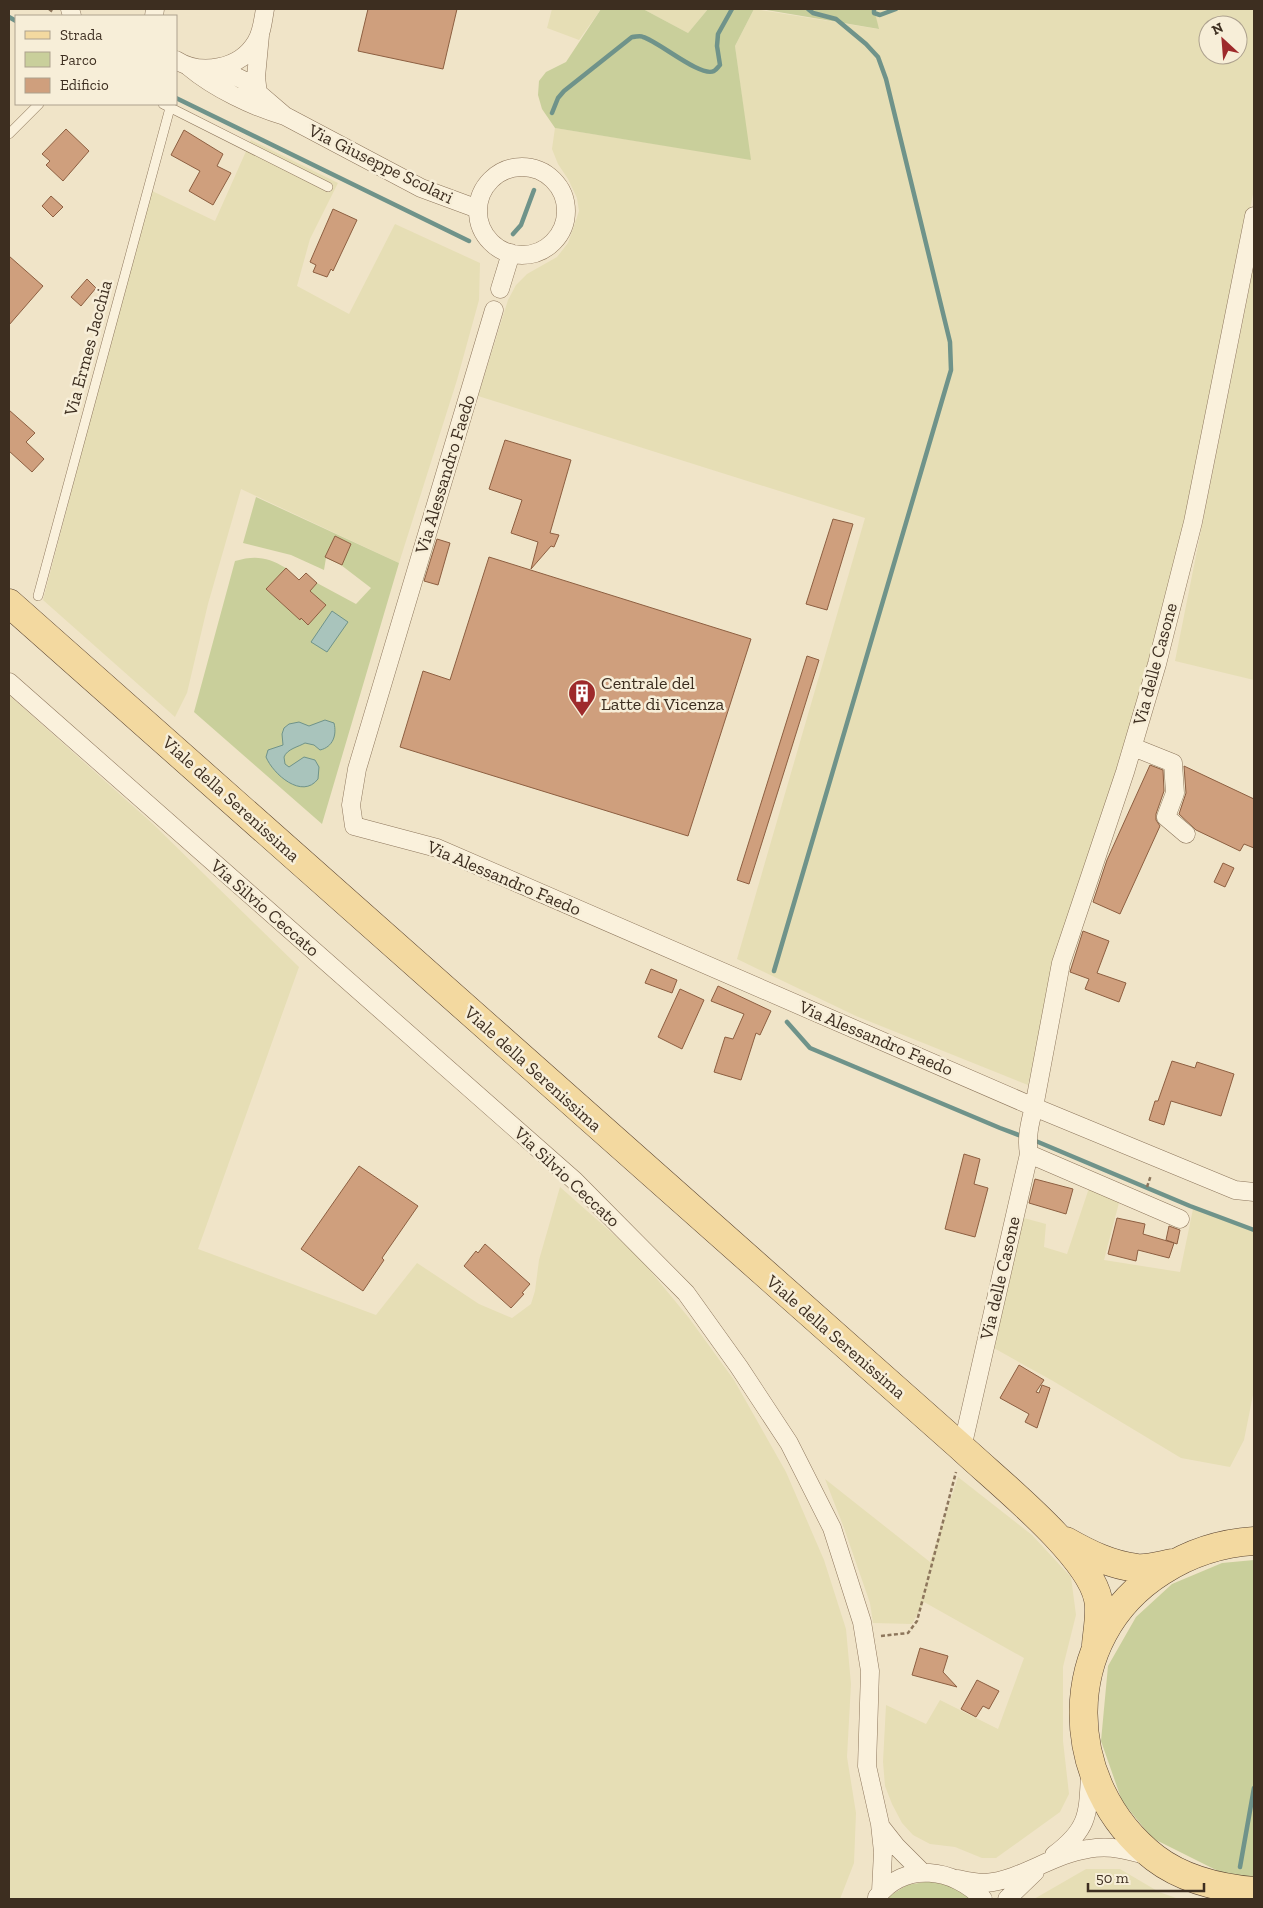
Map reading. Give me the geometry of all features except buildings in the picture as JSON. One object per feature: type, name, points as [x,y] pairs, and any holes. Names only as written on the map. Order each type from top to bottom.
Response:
[{"type":"main road","name":"Viale della Serenissima","points":[[9,603],[962,1448],[1056,1535],[1090,1577],[1099,1600],[1096,1645]]},
{"type":"main road","name":"Viale della Serenissima","points":[[1056,1535],[1103,1560],[1121,1565],[1138,1568],[1176,1562]]},
{"type":"main road","points":[[1254,1541],[1211,1548],[1176,1562],[1155,1575],[1125,1602],[1104,1629],[1096,1645],[1084,1695],[1084,1729],[1090,1761],[1097,1781],[1114,1813],[1126,1830],[1156,1859],[1192,1878],[1216,1886],[1254,1891]]},
{"type":"street","name":"Via Giuseppe Scolari","points":[[183,63],[198,69],[218,68],[236,61],[256,42],[260,34],[265,9]]},
{"type":"street","points":[[258,94],[256,77],[260,34]]},
{"type":"street","name":"Via Giuseppe Scolari","points":[[183,63],[202,77],[233,94],[265,110],[285,116],[421,188],[478,209]]},
{"type":"street","name":"Via Giuseppe Scolari","points":[[218,68],[243,80],[285,116]]},
{"type":"street","points":[[517,167],[529,167],[542,172],[553,180],[561,191],[565,205],[565,218],[560,232],[552,243],[540,250],[527,254],[511,253],[501,250],[491,243],[484,233],[479,222],[478,209],[480,197],[486,185],[495,176],[517,167]]},
{"type":"street","name":"Via delle Casone","points":[[962,1448],[1028,1149],[1032,1115],[1061,963],[1133,747],[1157,664],[1193,522],[1254,216]]},
{"type":"street","points":[[500,289],[511,253]]},
{"type":"street","name":"Via Alessandro Faedo","points":[[494,310],[357,768],[350,805],[354,826],[438,848],[1032,1115]]},
{"type":"street","name":"Via Silvio Ceccato","points":[[9,682],[575,1181],[686,1293],[739,1367],[789,1444],[832,1528],[862,1622],[870,1671],[867,1766],[880,1824],[883,1852],[878,1895]]},
{"type":"street","points":[[1133,747],[1173,763],[1175,792],[1166,816],[1186,834]]},
{"type":"street","points":[[1032,1115],[1235,1190],[1253,1191]]},
{"type":"street","points":[[1028,1149],[1180,1219]]},
{"type":"street","points":[[1008,1899],[1041,1866],[1066,1846],[1084,1823],[1089,1810],[1090,1761]]},
{"type":"street","name":"Via Silvio Ceccato","points":[[880,1824],[896,1846],[923,1873]]},
{"type":"street","points":[[878,1895],[901,1878],[923,1873],[935,1873],[985,1883],[1009,1878],[1071,1853],[1103,1847],[1123,1848],[1156,1859]]},
{"type":"street","points":[[958,1879],[973,1888],[983,1899]]},
{"type":"lane","points":[[9,134],[38,105]]},
{"type":"lane","name":"Via Ermes Jacchia","points":[[38,596],[166,106],[328,188]]},
{"type":"path","points":[[1145,1192],[1151,1175]]},
{"type":"path","points":[[865,1638],[908,1633],[917,1621],[962,1448]]},
{"type":"shaded area","points":[[552,9],[601,9],[579,40],[547,28]]},
{"type":"shaded area","points":[[643,9],[708,9],[688,33]]},
{"type":"shaded area","points":[[754,9],[878,29],[874,9],[1254,9],[1254,189],[1227,325],[1180,547],[1149,669],[1058,953],[1028,1085],[856,1016],[737,959],[865,518],[478,396],[508,300],[516,285],[527,274],[557,257],[568,243],[579,211],[577,198],[552,149],[555,128],[750,159],[735,46]]},
{"type":"shaded area","points":[[251,140],[338,183],[310,239],[297,286],[349,314],[395,224],[480,263],[479,300],[457,380],[399,563],[241,489],[208,604],[187,693],[175,717],[43,600],[150,190],[215,221]]},
{"type":"shaded area","points":[[1254,265],[1254,680],[1175,661]]},
{"type":"shaded area","points":[[9,695],[153,824],[299,967],[198,1249],[376,1315],[417,1263],[479,1304],[512,1318],[531,1304],[535,1291],[539,1260],[560,1187],[638,1256],[689,1318],[734,1380],[786,1472],[824,1560],[846,1629],[851,1684],[847,1757],[856,1813],[854,1863],[840,1899],[9,1899]]},
{"type":"shaded area","points":[[1091,1182],[1121,1195],[1104,1260],[1180,1272],[1193,1209],[1254,1229],[1254,1390],[1244,1440],[1230,1467],[1181,1458],[1053,1381],[992,1347],[1020,1217],[1046,1224],[1044,1247],[1067,1254]]},
{"type":"shaded area","points":[[958,1477],[1032,1535],[1071,1577],[1076,1615],[1063,1667],[1063,1741],[1069,1794],[1060,1812],[996,1858],[982,1858],[955,1847],[930,1844],[913,1835],[902,1823],[885,1786],[883,1762],[886,1705],[926,1724],[940,1700],[998,1729],[1024,1658],[924,1602],[912,1624],[873,1623],[870,1603],[825,1479],[930,1562]]},
{"type":"shaded area","points":[[1086,1869],[1120,1869],[1159,1892],[1179,1899],[1034,1899]]},
{"type":"green space","points":[[601,9],[643,9],[688,33],[708,9],[754,9],[735,46],[751,160],[555,128],[542,109],[538,95],[539,81],[546,72],[566,62]]},
{"type":"green space","points":[[760,9],[874,9],[879,29]]},
{"type":"green space","points":[[256,497],[399,563],[322,824],[194,712],[235,561],[261,558],[273,561],[286,568],[266,589],[300,620],[301,618],[308,624],[326,605],[310,591],[317,583],[356,604],[371,588],[341,565],[326,558],[324,570],[291,555],[243,543]]},
{"type":"green space","points":[[1254,1560],[1254,1877],[1228,1876],[1152,1838],[1122,1801],[1101,1741],[1108,1666],[1136,1617],[1172,1584],[1222,1563]]},
{"type":"green space","points":[[931,1881],[955,1887],[972,1899],[885,1899],[907,1885]]},
{"type":"water","points":[[332,611],[348,622],[327,652],[311,642]]},
{"type":"water","points":[[325,720],[334,723],[335,727],[333,740],[328,746],[320,750],[314,745],[305,743],[285,754],[285,764],[289,767],[304,757],[315,760],[319,767],[318,779],[311,785],[304,787],[296,786],[275,771],[266,757],[268,750],[283,745],[282,734],[284,728],[289,724],[299,722],[309,726]]},
{"type":"waterway","points":[[552,113],[558,98],[564,91],[632,37],[642,36],[700,69],[708,72],[714,71],[720,65],[717,46],[718,34],[732,9]]},
{"type":"waterway","points":[[774,971],[951,370],[950,342],[886,79],[878,57],[866,44],[836,19],[813,13],[808,9]]},
{"type":"waterway","points":[[874,9],[874,13],[880,15],[896,9]]},
{"type":"waterway","points":[[9,17],[15,20]]},
{"type":"waterway","points":[[178,99],[469,241]]},
{"type":"waterway","points":[[513,234],[521,225],[534,190]]},
{"type":"waterway","points":[[787,1022],[810,1048],[1024,1137]]},
{"type":"waterway","points":[[1031,1139],[1190,1206],[1254,1230]]},
{"type":"waterway","points":[[1240,1867],[1254,1788]]},
{"type":"place","name":"Centrale del Latte di Vicenza","points":[[582,717]]}]
